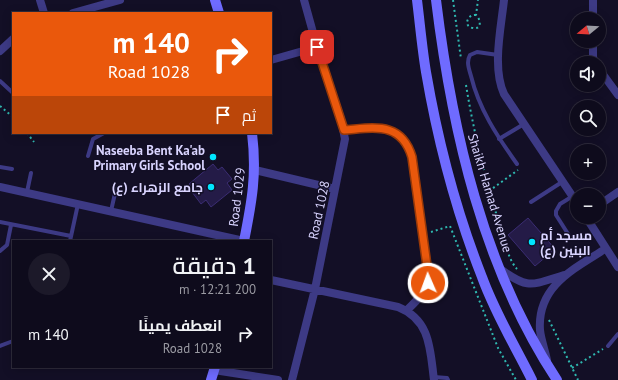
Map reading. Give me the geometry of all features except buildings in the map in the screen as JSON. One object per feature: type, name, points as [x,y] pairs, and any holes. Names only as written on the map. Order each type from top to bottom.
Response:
[{"type":"main road","points":[[215,0],[219,12]]},
{"type":"main road","points":[[417,0],[426,71],[444,160],[482,277],[498,316],[532,380]]},
{"type":"main road","name":"Shaikh Hamad Avenue","points":[[437,0],[438,15],[455,122],[481,216],[499,268],[525,325],[557,380]]},
{"type":"main road","name":"Road 1029","points":[[244,240],[253,196],[255,170],[252,134]]},
{"type":"street","points":[[40,0],[44,12]]},
{"type":"street","points":[[77,12],[120,0]]},
{"type":"street","name":"Road 1028","points":[[292,380],[315,289],[344,148],[344,130],[317,47],[304,0]]},
{"type":"street","points":[[504,0],[499,55],[499,80],[501,87],[570,192]]},
{"type":"street","points":[[593,0],[593,12]]},
{"type":"street","points":[[0,51],[12,40]]},
{"type":"street","points":[[272,60],[317,47]]},
{"type":"street","points":[[606,79],[618,95]]},
{"type":"street","points":[[344,130],[388,129],[397,133],[410,148],[423,235],[428,283],[418,300],[407,310]]},
{"type":"street","points":[[255,170],[335,189]]},
{"type":"street","points":[[0,187],[239,240]]},
{"type":"street","points":[[606,200],[618,192]]},
{"type":"street","points":[[590,224],[618,267]]},
{"type":"street","points":[[549,368],[540,330],[543,305],[552,287],[566,274],[605,248]]},
{"type":"street","points":[[499,268],[520,282],[534,285],[566,274]]},
{"type":"street","points":[[272,280],[407,310],[417,319],[425,330],[434,379]]},
{"type":"street","points":[[213,372],[278,380]]},
{"type":"lane","points":[[499,55],[477,52],[470,55],[468,62],[474,88],[480,104],[499,139],[517,164]]},
{"type":"lane","points":[[0,82],[12,92]]},
{"type":"lane","points":[[499,139],[524,124]]},
{"type":"lane","points":[[88,156],[93,139],[102,134]]},
{"type":"lane","points":[[0,167],[12,169]]},
{"type":"lane","points":[[28,192],[31,173]]},
{"type":"lane","points":[[531,202],[563,181]]},
{"type":"lane","points":[[111,212],[116,189]]},
{"type":"lane","points":[[570,201],[560,204],[556,211],[556,215],[570,237]]},
{"type":"lane","points":[[70,240],[78,204]]},
{"type":"lane","points":[[0,222],[71,236]]},
{"type":"lane","points":[[0,251],[7,245],[11,224]]},
{"type":"lane","points":[[608,346],[618,334]]},
{"type":"lane","points":[[0,346],[12,341]]},
{"type":"lane","points":[[434,379],[447,378],[448,380]]},
{"type":"path","points":[[453,0],[461,61]]},
{"type":"path","points":[[476,15],[468,17],[466,21],[468,26],[476,29],[481,22],[476,15],[478,0]]},
{"type":"path","points":[[465,84],[475,136],[490,190],[510,255],[515,267],[519,271]]},
{"type":"path","points":[[0,106],[12,116]]},
{"type":"path","points":[[28,134],[34,142]]},
{"type":"path","points":[[490,190],[520,168],[517,164]]},
{"type":"path","points":[[423,235],[450,226],[498,348],[516,380]]},
{"type":"path","points":[[543,305],[578,380]]},
{"type":"path","points":[[572,368],[608,346]]},
{"type":"place","name":"Naseeba Bent Ka'ab Primary Girls School","points":[[213,157]]},
{"type":"place","name":"جامع الزهراء (ع)","points":[[211,187]]},
{"type":"place","name":"مسجد أم البنين (ع)","points":[[532,242]]},
{"type":"route","points":[[317,47],[344,130],[378,128],[388,129],[397,133],[410,148],[423,235],[428,283]]}]
